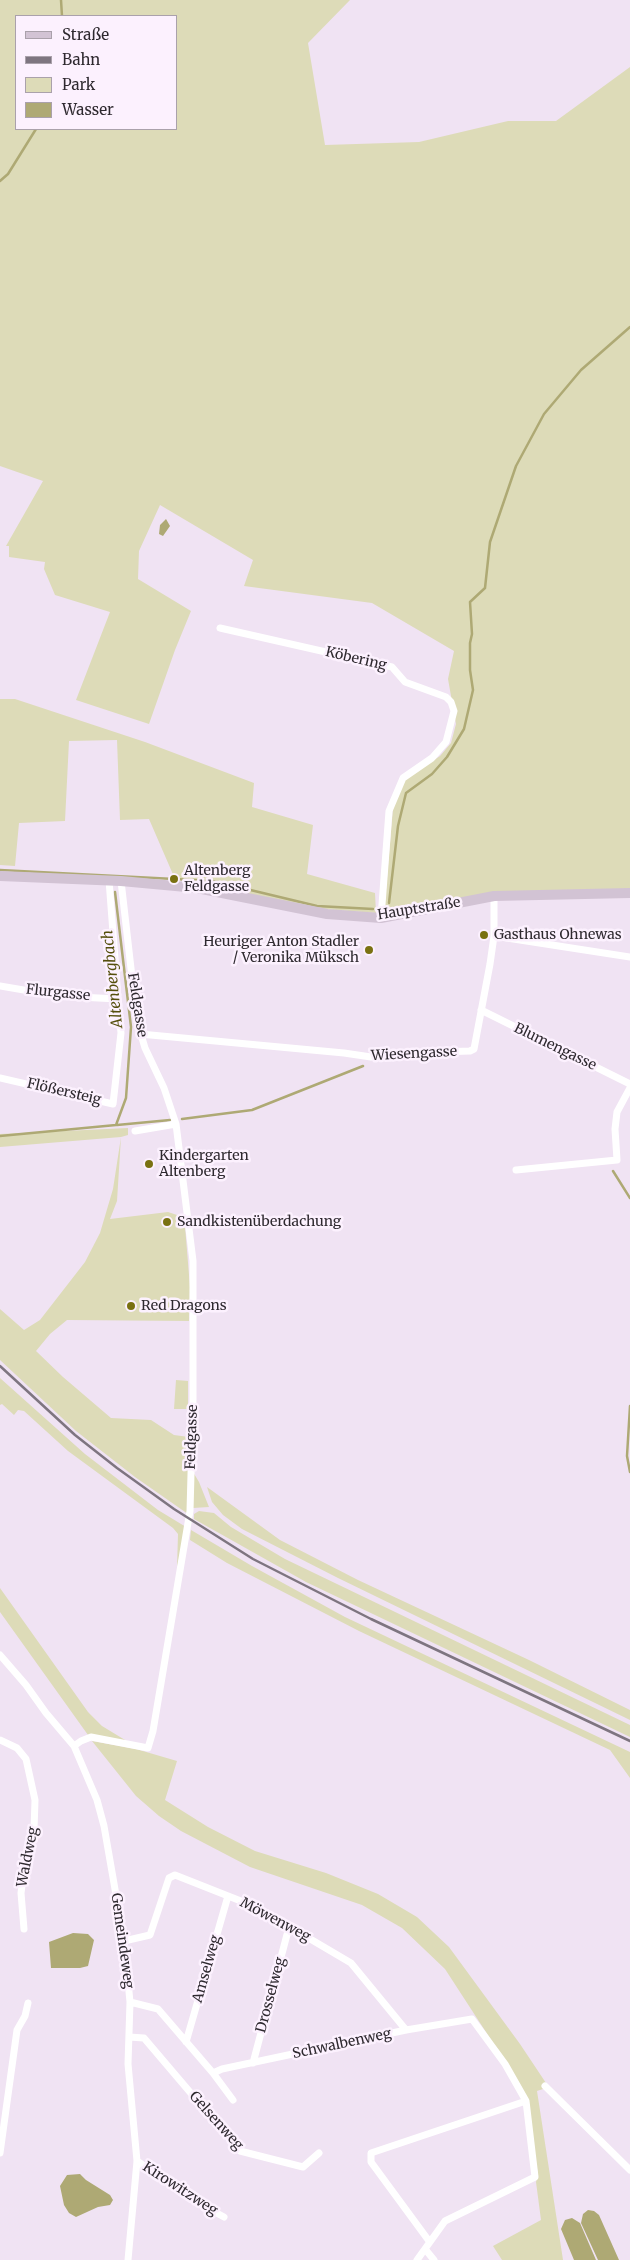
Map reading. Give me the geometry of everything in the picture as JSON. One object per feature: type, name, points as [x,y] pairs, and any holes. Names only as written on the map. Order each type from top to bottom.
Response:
[{"type":"main road","name":"Hauptstraße","points":[[0,876],[109,880],[197,888],[327,914],[381,918],[494,896],[630,893]]},
{"type":"street","name":"Köbering","points":[[220,628],[392,667],[405,682],[446,697],[451,702],[454,711],[446,742],[432,758],[403,778],[389,811],[381,918]]},
{"type":"street","points":[[109,880],[118,999]]},
{"type":"street","name":"Feldgasse","points":[[74,1746],[80,1741],[91,1737],[148,1748],[153,1731],[190,1510],[193,1400],[193,1261],[176,1124],[164,1088],[140,1034],[121,881]]},
{"type":"street","name":"Wiesengasse","points":[[140,1034],[371,1057],[409,1053],[470,1051],[474,1049],[494,936],[494,896]]},
{"type":"street","points":[[494,936],[630,956]]},
{"type":"street","name":"Flurgasse","points":[[0,986],[59,996],[118,999]]},
{"type":"street","name":"Flößersteig","points":[[0,1078],[113,1104],[121,1033],[118,999]]},
{"type":"street","name":"Blumengasse","points":[[481,1010],[630,1086]]},
{"type":"street","points":[[516,1170],[617,1160],[615,1129],[617,1112],[630,1086]]},
{"type":"street","points":[[134,1131],[176,1124]]},
{"type":"street","name":"Gemeindeweg","points":[[0,1655],[74,1746],[82,1760],[102,1817],[124,1941],[130,2002],[129,2093],[137,2161],[128,2260]]},
{"type":"street","name":"Waldweg","points":[[0,1740],[17,1748],[26,1759],[35,1800],[34,1830],[25,1864],[21,1893],[24,1929]]},
{"type":"street","name":"Möwenweg","points":[[124,1941],[150,1935],[169,1878],[175,1875],[256,1907],[351,1963],[406,2030]]},
{"type":"street","name":"Amselweg","points":[[186,2042],[228,1896]]},
{"type":"street","name":"Drosselweg","points":[[253,2063],[289,1927]]},
{"type":"street","points":[[130,2002],[158,2009],[213,2073],[233,2100]]},
{"type":"street","points":[[0,2153],[17,2030],[25,2016],[28,2003]]},
{"type":"street","name":"Schwalbenweg","points":[[213,2073],[222,2069],[406,2030],[472,2019],[505,2064],[526,2101]]},
{"type":"street","name":"Gelsenweg","points":[[129,2037],[144,2038],[240,2151],[303,2167],[319,2153]]},
{"type":"street","points":[[546,2086],[630,2170]]},
{"type":"street","points":[[417,2260],[445,2221],[535,2177],[526,2101],[371,2153],[371,2162],[430,2241]]},
{"type":"street","name":"Kirowitzweg","points":[[137,2161],[200,2204],[224,2217]]},
{"type":"street","points":[[425,2249],[434,2260]]},
{"type":"green space","points":[[0,0],[350,0],[308,43],[325,145],[419,142],[508,121],[556,121],[630,67],[630,890],[494,894],[384,913],[393,808],[405,779],[440,756],[451,743],[456,724],[448,679],[454,651],[372,603],[244,586],[253,560],[160,505],[139,551],[138,579],[191,611],[149,724],[76,700],[110,612],[55,595],[44,569],[45,562],[9,557],[9,546],[6,546],[43,481],[0,466]]},
{"type":"green space","points":[[0,699],[15,699],[145,742],[254,783],[252,807],[313,825],[307,874],[375,893],[376,913],[309,908],[175,879],[149,819],[120,820],[117,740],[69,741],[65,821],[19,823],[15,866],[0,865]]},
{"type":"green space","points":[[128,1128],[128,1135],[0,1147],[0,1134]]},
{"type":"green space","points":[[121,1137],[117,1201],[110,1219],[168,1212],[177,1215],[184,1214],[190,1287],[189,1321],[67,1320],[50,1334],[36,1351],[111,1418],[151,1420],[174,1435],[189,1437],[188,1514],[135,1477],[76,1431],[0,1360],[0,1309],[24,1330],[40,1320],[85,1262],[100,1233],[113,1189]]},
{"type":"green space","points":[[0,1378],[85,1454],[158,1510],[186,1527],[177,1568],[178,1534],[173,1528],[68,1451],[24,1411],[18,1410],[14,1415],[2,1404],[0,1405]]},
{"type":"green space","points":[[176,1380],[188,1381],[188,1409],[174,1409]]},
{"type":"green space","points":[[193,1472],[199,1482],[209,1507],[193,1508]]},
{"type":"green space","points":[[207,1487],[280,1540],[358,1580],[529,1660],[630,1710],[630,1720],[338,1578],[242,1529],[223,1515],[212,1502]]},
{"type":"green space","points":[[199,1511],[214,1513],[231,1527],[285,1559],[630,1725],[630,1737],[306,1582],[194,1519],[194,1514]]},
{"type":"green space","points":[[191,1530],[345,1617],[630,1752],[630,1778],[610,1750],[359,1631],[227,1563],[190,1540]]},
{"type":"green space","points":[[0,1588],[88,1712],[102,1726],[130,1743],[88,1735],[0,1612]]},
{"type":"green space","points":[[92,1741],[136,1749],[177,1761],[165,1800],[208,1827],[255,1851],[326,1873],[378,1894],[417,1917],[449,1947],[546,2083],[543,2089],[537,2091],[563,2260],[502,2260],[493,2246],[541,2220],[536,2182],[538,2174],[521,2086],[445,1969],[402,1928],[362,1905],[250,1867],[181,1831],[159,1816],[136,1796]]},
{"type":"water","points":[[166,519],[170,526],[163,536],[159,534],[160,525]]},
{"type":"water","points":[[73,1933],[88,1934],[94,1940],[88,1966],[80,1968],[51,1968],[49,1942]]},
{"type":"water","points":[[80,2174],[110,2195],[113,2200],[110,2205],[98,2207],[76,2217],[69,2213],[64,2205],[60,2186],[67,2175]]},
{"type":"water","points":[[588,2210],[594,2211],[599,2215],[619,2260],[598,2260],[581,2223],[583,2214]]},
{"type":"water","points":[[572,2218],[580,2223],[596,2260],[574,2260],[561,2229],[565,2220]]},
{"type":"waterway","name":"Altenbergbach","points":[[61,0],[62,15]]},
{"type":"waterway","name":"Altenbergbach","points":[[0,181],[8,174],[35,130]]},
{"type":"waterway","points":[[389,903],[398,826],[406,793],[432,774],[447,757],[464,729],[473,690],[470,670],[472,634],[470,602],[485,588],[490,542],[516,466],[544,414],[581,370],[630,327]]},
{"type":"waterway","points":[[0,870],[213,881],[317,906],[373,909]]},
{"type":"waterway","name":"Altenbergbach","points":[[0,1136],[116,1125],[126,1098],[131,1027],[115,892]]},
{"type":"waterway","points":[[182,1119],[252,1110],[363,1066]]},
{"type":"waterway","points":[[117,1125],[170,1120]]},
{"type":"waterway","points":[[613,1171],[630,1198]]},
{"type":"waterway","points":[[630,1406],[627,1456],[630,1472]]},
{"type":"railway","points":[[0,1366],[75,1435],[117,1468],[174,1509],[253,1559],[371,1619],[630,1741]]},
{"type":"place","name":"Altenberg Feldgasse","points":[[174,879]]},
{"type":"place","name":"Gasthaus Ohnewas","points":[[484,935]]},
{"type":"place","name":"Heuriger Anton Stadler / Veronika Müksch","points":[[369,950]]},
{"type":"place","name":"Kindergarten Altenberg","points":[[149,1164]]},
{"type":"place","name":"Sandkistenüberdachung","points":[[167,1222]]},
{"type":"place","name":"Red Dragons","points":[[131,1306]]}]
